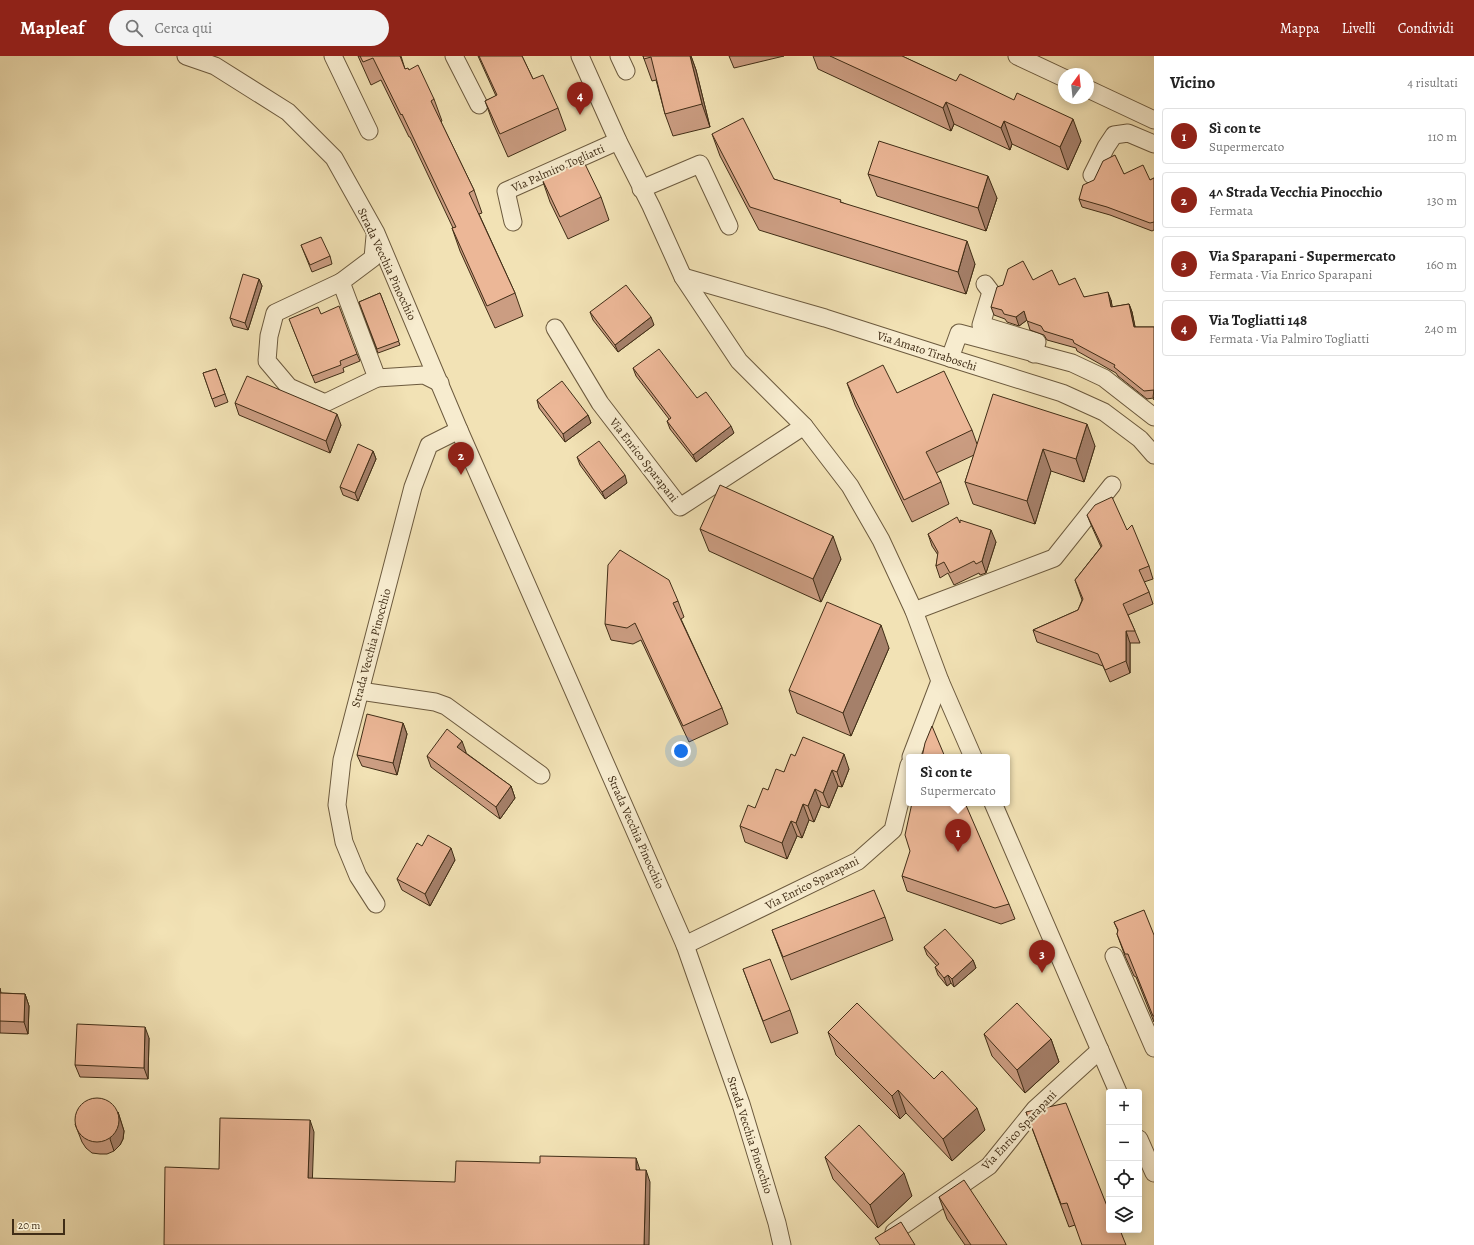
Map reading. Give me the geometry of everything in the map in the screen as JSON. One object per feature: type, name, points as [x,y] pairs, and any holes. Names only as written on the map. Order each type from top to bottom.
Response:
[{"type":"street","name":"Strada Vecchia Pinocchio","points":[[186,56],[215,66],[288,112],[334,158],[376,234],[459,430],[686,945],[741,1104],[777,1223],[782,1245]]},
{"type":"street","points":[[333,56],[368,130]]},
{"type":"street","points":[[454,56],[479,105]]},
{"type":"street","name":"Via Palmiro Togliatti","points":[[580,56],[618,141],[641,189],[651,206],[683,277]]},
{"type":"street","points":[[1017,56],[1058,75]]},
{"type":"street","points":[[1094,92],[1154,120]]},
{"type":"street","points":[[1092,175],[1106,147],[1114,135],[1128,133],[1154,144]]},
{"type":"street","name":"Via Palmiro Togliatti","points":[[512,222],[506,191],[618,141]]},
{"type":"street","points":[[641,189],[700,164],[729,226]]},
{"type":"street","points":[[376,234],[373,258],[340,282],[276,313],[269,336],[267,361],[289,388],[325,403],[377,378],[424,375],[440,383]]},
{"type":"street","points":[[683,277],[739,361],[804,426],[850,486],[881,540],[914,611],[940,680],[972,754]]},
{"type":"street","name":"Via Amato Tiraboschi","points":[[683,277],[825,318],[1062,393],[1104,412],[1140,439],[1154,455]]},
{"type":"street","points":[[340,282],[377,378]]},
{"type":"street","points":[[985,284],[991,292],[981,325],[1037,342],[1034,354]]},
{"type":"street","name":"Via Enrico Sparapani","points":[[555,328],[600,403],[680,507],[804,426]]},
{"type":"street","points":[[950,358],[959,333],[1072,363],[1104,378],[1154,417]]},
{"type":"street","name":"Strada Vecchia Pinocchio","points":[[376,904],[358,876],[344,842],[337,805],[342,760],[413,487],[429,445],[459,430]]},
{"type":"street","points":[[914,611],[1054,558],[1112,485]]},
{"type":"street","points":[[912,754],[940,680]]},
{"type":"street","points":[[360,691],[435,702],[446,706],[541,775]]},
{"type":"street","name":"Via Enrico Sparapani","points":[[686,945],[858,861],[893,830],[906,777]]},
{"type":"street","points":[[994,806],[1117,1089]]},
{"type":"street","points":[[1114,956],[1154,1048]]},
{"type":"street","name":"Via Enrico Sparapani","points":[[894,1232],[988,1166],[1035,1109],[1100,1050]]},
{"type":"street","points":[[1142,1146],[1154,1173]]},
{"type":"building","points":[[360,56],[400,56],[405,69],[408,68],[409,70],[418,65],[434,99],[431,101],[474,190],[469,193],[515,293],[487,306],[452,228],[456,227],[402,114],[401,115],[373,58],[363,62]]},
{"type":"building","points":[[479,56],[522,56],[533,79],[543,75],[558,108],[500,134],[485,101],[497,95]]},
{"type":"building","points":[[643,56],[690,56],[702,104],[665,114],[651,57],[644,59]]},
{"type":"building","points":[[830,56],[902,56],[956,81],[960,74],[1014,100],[1017,93],[1073,119],[1060,147],[1004,121],[1001,128],[946,102],[943,108]]},
{"type":"building","points":[[743,118],[774,179],[841,200],[840,202],[967,241],[958,272],[750,207],[712,134]]},
{"type":"building","points":[[879,141],[988,176],[978,208],[868,174]]},
{"type":"building","points":[[1115,155],[1124,174],[1143,165],[1150,180],[1154,178],[1154,222],[1150,223],[1107,207],[1079,199],[1083,185],[1094,180],[1103,161]]},
{"type":"building","points":[[583,160],[601,197],[560,217],[542,179]]},
{"type":"building","points":[[321,237],[330,256],[310,265],[301,245]]},
{"type":"building","points":[[1023,261],[1033,280],[1052,270],[1059,285],[1075,278],[1084,297],[1108,292],[1111,307],[1129,304],[1134,327],[1154,327],[1154,390],[1144,391],[1114,367],[1115,365],[1074,343],[1073,340],[1044,331],[1041,326],[1027,321],[1024,311],[1016,317],[1004,314],[1002,310],[991,307],[997,287],[1003,285],[1008,269]]},
{"type":"building","points":[[243,274],[259,279],[245,323],[230,318]]},
{"type":"building","points":[[626,285],[651,317],[615,345],[590,312]]},
{"type":"building","points":[[380,293],[399,341],[377,349],[359,302]]},
{"type":"building","points":[[339,306],[357,354],[340,361],[341,365],[312,376],[289,319],[318,307],[321,314]]},
{"type":"building","points":[[659,349],[697,398],[706,392],[731,426],[693,455],[667,421],[671,418],[633,368]]},
{"type":"building","points":[[883,365],[897,393],[944,371],[972,430],[926,452],[941,482],[904,500],[847,383]]},
{"type":"building","points":[[216,369],[225,394],[212,399],[203,373]]},
{"type":"building","points":[[247,376],[337,414],[326,441],[235,403]]},
{"type":"building","points":[[562,381],[588,415],[563,434],[537,400]]},
{"type":"building","points":[[993,394],[1087,424],[1076,459],[1043,449],[1027,501],[965,482]]},
{"type":"building","points":[[599,441],[625,475],[602,492],[577,457]]},
{"type":"building","points":[[358,444],[373,451],[355,493],[340,487]]},
{"type":"building","points":[[720,485],[833,536],[813,579],[700,529]]},
{"type":"building","points":[[1112,497],[1127,530],[1132,525],[1149,566],[1139,570],[1149,592],[1123,604],[1135,631],[1126,631],[1126,661],[1105,670],[1098,654],[1033,630],[1078,610],[1083,599],[1075,580],[1102,546],[1087,515],[1095,505]]},
{"type":"building","points":[[957,517],[960,523],[960,520],[991,530],[982,561],[976,564],[974,561],[950,573],[944,562],[936,566],[938,552],[928,534]]},
{"type":"building","points":[[620,550],[669,580],[678,601],[673,603],[722,708],[683,726],[635,623],[627,628],[605,624],[608,565]]},
{"type":"building","points":[[827,602],[881,625],[843,713],[789,690]]},
{"type":"building","points":[[367,714],[403,723],[393,763],[357,755]]},
{"type":"building","points":[[932,726],[944,754],[923,754],[925,743]]},
{"type":"building","points":[[447,729],[462,741],[457,747],[511,786],[496,807],[427,756]]},
{"type":"building","points":[[803,737],[844,754],[837,772],[832,770],[823,793],[815,789],[808,806],[803,804],[796,823],[791,821],[782,843],[740,826],[748,805],[755,808],[763,788],[768,790],[776,769],[784,772],[791,754],[795,756]]},
{"type":"building","points":[[911,806],[966,806],[1009,904],[995,908],[902,876],[910,851],[905,835]]},
{"type":"building","points":[[428,835],[451,848],[425,894],[397,879],[417,843],[422,846]]},
{"type":"building","points":[[874,890],[885,917],[783,957],[772,930]]},
{"type":"building","points":[[1144,910],[1154,935],[1154,1016],[1128,954],[1125,954],[1114,922]]},
{"type":"building","points":[[945,929],[973,960],[952,979],[948,975],[944,978],[935,967],[939,964],[924,947]]},
{"type":"building","points":[[770,959],[790,1010],[763,1021],[743,969]]},
{"type":"building","points":[[0,993],[25,994],[24,1022],[0,1021]]},
{"type":"building","points":[[857,1003],[934,1079],[942,1071],[977,1108],[943,1139],[898,1090],[892,1096],[828,1032]]},
{"type":"building","points":[[1017,1003],[1051,1039],[1017,1070],[984,1034]]},
{"type":"building","points":[[77,1024],[145,1027],[144,1068],[75,1065]]},
{"type":"building","points":[[101,1098],[106,1099],[113,1104],[118,1111],[118,1129],[113,1136],[106,1141],[93,1142],[88,1141],[81,1136],[76,1129],[75,1116],[76,1111],[81,1104],[88,1099]]},
{"type":"building","points":[[1066,1103],[1106,1203],[1106,1233],[1121,1233],[1126,1245],[1082,1245],[1067,1203],[1061,1204],[1026,1112]]},
{"type":"building","points":[[220,1118],[310,1120],[308,1178],[455,1182],[456,1161],[540,1163],[540,1156],[636,1158],[636,1170],[646,1170],[644,1245],[164,1245],[165,1167],[219,1169]]},
{"type":"building","points":[[859,1125],[904,1173],[870,1205],[825,1157]]},
{"type":"building","points":[[964,1180],[1007,1245],[971,1245],[939,1197]]},
{"type":"building","points":[[901,1222],[915,1245],[880,1245],[875,1238]]},
{"type":"place","name":"Via Togliatti 148","points":[[580,115]]},
{"type":"place","name":"4^ Strada Vecchia Pinocchio","points":[[461,475]]},
{"type":"place","name":"Sì con te","points":[[958,852]]},
{"type":"place","name":"Via Sparapani - Supermercato","points":[[1042,973]]}]
